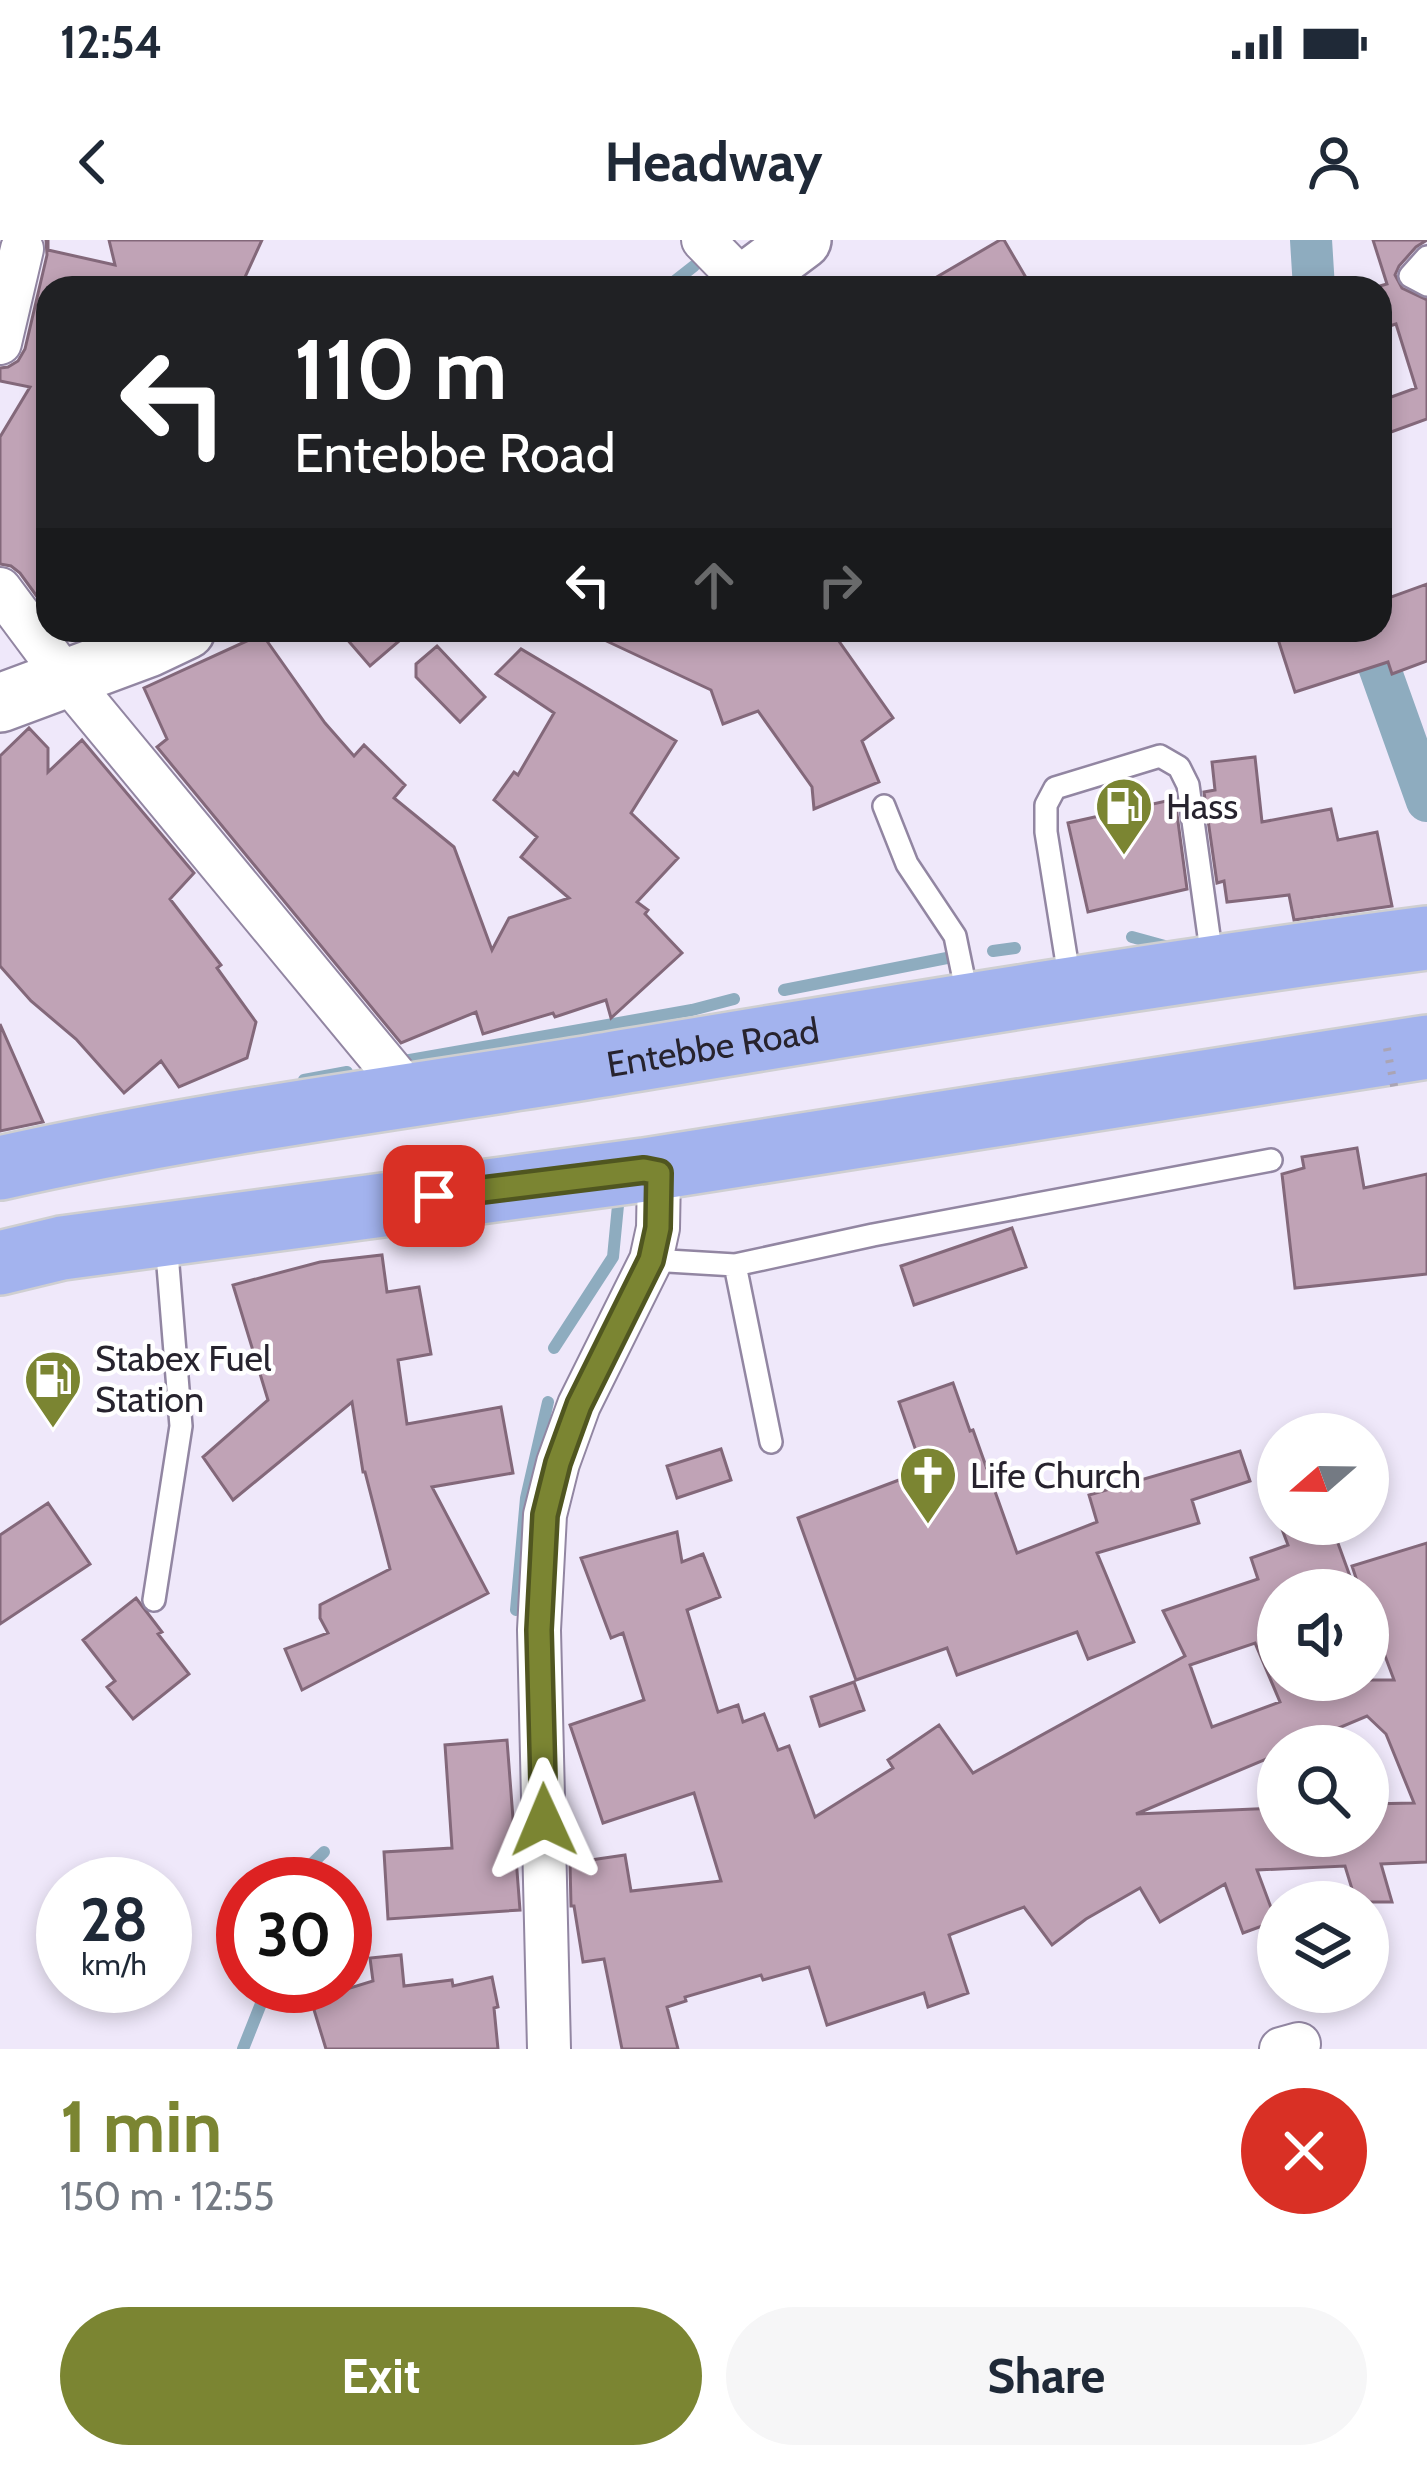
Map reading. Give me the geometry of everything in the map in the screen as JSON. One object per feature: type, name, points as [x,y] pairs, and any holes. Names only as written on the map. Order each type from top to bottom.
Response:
[{"type":"main road","name":"Entebbe Road","points":[[0,1168],[88,1148],[1213,965],[1427,938]]},
{"type":"main road","points":[[0,1263],[62,1248],[1403,1062]]},
{"type":"street","points":[[703,240],[733,276]]},
{"type":"street","points":[[754,276],[802,240]]},
{"type":"street","points":[[0,343],[22,249]]},
{"type":"street","points":[[0,589],[36,637]]},
{"type":"street","points":[[39,642],[412,1096]]},
{"type":"street","points":[[0,703],[161,642]]},
{"type":"street","points":[[549,2049],[539,1630],[545,1515],[579,1405],[651,1260],[658,1228],[659,1173],[644,1170]]},
{"type":"lane","points":[[1427,257],[1410,276],[1427,285]]},
{"type":"lane","points":[[1071,989],[1046,832],[1046,805],[1055,788],[1160,756],[1180,766],[1188,785],[1213,965]]},
{"type":"lane","points":[[884,806],[907,864],[956,936],[969,1005]]},
{"type":"lane","points":[[651,1260],[735,1265],[1270,1160]]},
{"type":"lane","points":[[154,1600],[181,1426],[166,1234]]},
{"type":"lane","points":[[735,1265],[771,1442]]},
{"type":"building","points":[[46,240],[48,250],[115,265],[109,240],[262,240],[246,276],[42,276]]},
{"type":"building","points":[[1004,240],[1025,276],[938,276]]},
{"type":"building","points":[[1373,240],[1427,240],[1395,275],[1402,288],[1427,300],[1427,419],[1392,432],[1392,397],[1416,388],[1396,324],[1392,325],[1392,276],[1384,276]]},
{"type":"building","points":[[36,302],[36,595],[20,573],[0,564],[0,437],[30,387],[0,381],[0,368],[18,361]]},
{"type":"building","points":[[1427,584],[1427,661],[1392,674],[1388,662],[1295,692],[1279,642],[1392,642],[1392,597]]},
{"type":"building","points":[[245,642],[268,642],[354,756],[364,745],[405,785],[394,798],[454,847],[492,950],[509,918],[569,898],[521,857],[537,837],[494,800],[514,772],[518,775],[554,713],[496,674],[521,649],[676,741],[631,813],[678,858],[637,902],[682,953],[611,1018],[606,1000],[483,1034],[476,1012],[401,1043],[157,747],[167,739],[144,688]]},
{"type":"building","points":[[349,642],[398,642],[370,666]]},
{"type":"building","points":[[609,642],[839,642],[893,718],[862,741],[879,782],[814,809],[812,787],[758,711],[723,724],[711,690]]},
{"type":"building","points":[[437,646],[485,697],[460,722],[416,677],[416,664]]},
{"type":"building","points":[[29,728],[48,748],[48,772],[82,740],[194,873],[170,899],[221,965],[217,968],[256,1022],[247,1058],[179,1087],[161,1061],[124,1093],[0,966],[0,756]]},
{"type":"building","points":[[1255,757],[1262,822],[1331,809],[1338,840],[1377,832],[1392,906],[1294,920],[1289,895],[1227,902],[1224,881],[1217,883],[1204,792],[1215,790],[1212,762]]},
{"type":"building","name":"Hass","points":[[1175,799],[1187,889],[1088,912],[1068,823]]},
{"type":"building","points":[[0,1024],[43,1122],[0,1131]]},
{"type":"building","points":[[1357,1148],[1364,1188],[1427,1174],[1427,1274],[1295,1288],[1282,1174],[1304,1168],[1302,1157]]},
{"type":"building","points":[[1012,1228],[1026,1267],[914,1305],[901,1266]]},
{"type":"building","points":[[382,1255],[387,1292],[419,1287],[431,1354],[398,1360],[407,1424],[501,1407],[513,1473],[432,1487],[488,1593],[302,1690],[285,1649],[328,1633],[320,1605],[390,1569],[363,1472],[352,1402],[233,1500],[203,1457],[268,1400],[233,1285],[320,1262]]},
{"type":"building","points":[[953,1383],[1017,1553],[1097,1522],[1089,1495],[1240,1451],[1250,1481],[1192,1500],[1199,1523],[1097,1553],[1134,1642],[1088,1659],[1077,1632],[957,1675],[947,1648],[856,1680],[798,1518],[923,1471],[899,1402]]},
{"type":"building","points":[[721,1449],[731,1480],[677,1498],[667,1466]]},
{"type":"building","points":[[48,1503],[90,1564],[0,1624],[0,1535]]},
{"type":"building","points":[[677,1532],[682,1562],[703,1554],[720,1597],[687,1610],[718,1712],[738,1705],[743,1722],[764,1714],[778,1750],[789,1746],[815,1817],[893,1768],[888,1760],[939,1725],[973,1773],[1185,1656],[1163,1611],[1257,1579],[1257,1648],[1255,1643],[1190,1665],[1212,1727],[1280,1701],[1389,1701],[1389,1680],[1394,1680],[1389,1667],[1389,1569],[1352,1566],[1427,1543],[1427,1862],[1381,1864],[1386,1881],[1350,1881],[1345,1866],[1257,1870],[1261,1881],[1257,1881],[1257,1928],[1243,1933],[1225,1884],[1160,1922],[1140,1888],[1052,1945],[1024,1907],[949,1935],[968,1993],[928,2007],[924,1993],[827,2025],[809,1967],[763,1980],[761,1975],[685,1997],[686,2001],[667,2007],[678,2049],[622,2049],[604,1959],[583,1962],[571,1906],[570,1863],[625,1855],[631,1891],[721,1881],[694,1793],[603,1823],[570,1725],[644,1700],[623,1633],[611,1638],[581,1558]]},
{"type":"building","points":[[1288,1545],[1339,1545],[1347,1569],[1257,1569],[1257,1576],[1251,1558]]},
{"type":"building","points":[[136,1598],[189,1674],[133,1719],[107,1687],[115,1681],[83,1640]]},
{"type":"building","points":[[854,1682],[864,1710],[820,1726],[811,1697]]},
{"type":"building","points":[[507,1740],[520,1910],[388,1919],[384,1852],[452,1848],[445,1745]]},
{"type":"building","points":[[401,1955],[404,1986],[452,1980],[453,1986],[492,1977],[498,2049],[326,2049],[315,2013],[372,2013],[372,1958]]},
{"type":"waterway","points":[[1311,240],[1313,276]]},
{"type":"waterway","points":[[681,276],[694,266]]},
{"type":"waterway","points":[[1370,642],[1427,801]]},
{"type":"waterway","points":[[1132,937],[1172,948]]},
{"type":"waterway","points":[[993,951],[1015,948]]},
{"type":"waterway","points":[[784,990],[952,957]]},
{"type":"waterway","points":[[404,1061],[734,999]]},
{"type":"waterway","points":[[304,1080],[347,1072]]},
{"type":"waterway","points":[[554,1348],[613,1257],[619,1195]]},
{"type":"waterway","points":[[516,1610],[526,1498],[548,1402]]},
{"type":"waterway","points":[[319,1857],[324,1852]]},
{"type":"waterway","points":[[243,2049],[257,2013]]},
{"type":"place","name":"Hass","points":[[1124,857]]},
{"type":"place","name":"Stabex Fuel Station","points":[[53,1430]]},
{"type":"place","name":"Life Church","points":[[928,1526]]},
{"type":"route","points":[[434,1196],[644,1170],[659,1173],[658,1228],[651,1260],[579,1405],[545,1515],[539,1630],[544,1820]]}]
